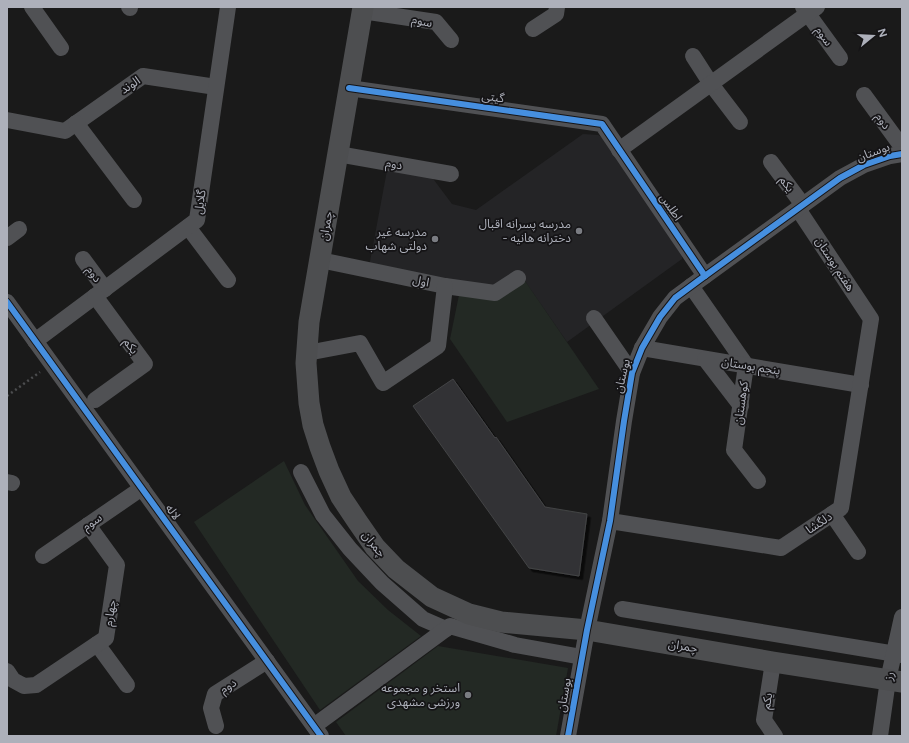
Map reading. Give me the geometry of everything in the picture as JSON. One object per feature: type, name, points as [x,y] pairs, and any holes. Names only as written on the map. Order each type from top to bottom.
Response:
[{"type":"main road","name":"چمران","points":[[363,9],[309,322],[306,363],[309,403],[313,425],[320,447],[341,497],[356,522],[375,547],[396,570],[432,597],[469,614],[502,622],[587,630],[895,681]]},
{"type":"street","points":[[32,7],[61,48]]},
{"type":"street","name":"گلایل","points":[[36,341],[197,220],[228,7]]},
{"type":"street","name":"سوم","points":[[363,9],[436,22],[450,40]]},
{"type":"street","points":[[533,29],[560,9]]},
{"type":"street","points":[[620,150],[712,84],[809,9]]},
{"type":"street","name":"سوم","points":[[809,9],[840,58]]},
{"type":"street","points":[[694,56],[712,84],[740,122]]},
{"type":"street","name":"الوند","points":[[7,120],[65,131],[143,76],[216,87]]},
{"type":"street","name":"گیتی","points":[[349,88],[602,124],[620,150]]},
{"type":"street","name":"دوم","points":[[864,95],[899,138]]},
{"type":"street","points":[[76,123],[134,200]]},
{"type":"street","name":"اطلس","points":[[620,150],[705,276]]},
{"type":"street","name":"دوم","points":[[338,154],[451,174]]},
{"type":"street","name":"بوستان","points":[[568,736],[587,630],[610,522],[632,373],[642,348],[660,317],[675,298],[840,178],[864,165],[890,156],[902,154]]},
{"type":"street","name":"یکم","points":[[771,162],[801,207]]},
{"type":"street","name":"هفتم بوستان","points":[[801,207],[871,319]]},
{"type":"street","points":[[188,227],[228,280]]},
{"type":"street","name":"دوم","points":[[83,259],[100,293]]},
{"type":"street","name":"اول","points":[[320,260],[446,286],[495,293],[518,278]]},
{"type":"street","points":[[307,353],[360,343],[383,383],[438,346],[446,286]]},
{"type":"street","name":"کوهستان","points":[[692,286],[746,366],[734,450],[758,481]]},
{"type":"street","name":"یکم","points":[[95,400],[145,364],[100,293]]},
{"type":"street","name":"لاله","points":[[7,302],[318,731]]},
{"type":"street","points":[[594,318],[632,373]]},
{"type":"street","name":"دلگشا","points":[[610,522],[782,548],[841,508],[871,319]]},
{"type":"street","name":"پنجم بوستان","points":[[642,348],[860,385]]},
{"type":"street","points":[[705,359],[741,406]]},
{"type":"street","points":[[301,472],[323,515],[350,549],[382,583],[423,619],[446,629]]},
{"type":"street","name":"سوم","points":[[43,556],[142,488]]},
{"type":"street","points":[[832,514],[858,552]]},
{"type":"street","name":"چهارم","points":[[7,671],[13,680],[24,686],[36,685],[106,638],[117,566],[88,525]]},
{"type":"street","points":[[622,609],[898,655]]},
{"type":"street","name":"رز","points":[[880,736],[895,681],[902,617]]},
{"type":"street","points":[[318,731],[450,626],[515,645],[582,657]]},
{"type":"street","points":[[97,644],[127,685]]},
{"type":"street","name":"دوم","points":[[216,726],[211,708],[215,694],[267,661]]},
{"type":"street","name":"یکم","points":[[773,662],[764,720],[775,736]]},
{"type":"path","points":[[7,396],[52,364]]},
{"type":"shaded area","name":"مدرسه پسرانه اقبال - دخترانه هانیه","points":[[583,134],[598,135],[604,138],[683,251],[682,259],[567,342],[520,274],[495,290],[369,267],[388,165],[428,172],[452,204],[476,210]]},
{"type":"shaded area","points":[[523,278],[599,389],[507,422],[450,339],[459,295]]},
{"type":"shaded area","points":[[284,461],[305,505],[358,581],[388,610],[421,636],[320,710],[194,522]]},
{"type":"shaded area","name":"استخر و مجموعه ورزشی مشهدی","points":[[438,646],[568,668],[556,736],[346,736],[336,722]]},
{"type":"building","points":[[453,379],[545,507],[587,514],[579,576],[529,568],[413,406]]},
{"type":"cycle path","points":[[349,88],[602,124],[705,276]]},
{"type":"cycle path","points":[[568,736],[587,630],[610,521],[632,373],[642,348],[660,317],[675,298],[840,178],[864,165],[890,156],[902,154]]},
{"type":"cycle path","points":[[7,302],[321,736]]},
{"type":"place","name":"مدرسه پسرانه اقبال - دخترانه هانیه","points":[[579,231]]},
{"type":"place","name":"مدرسه غیر دولتی شهاب","points":[[435,239]]},
{"type":"place","name":"استخر و مجموعه ورزشی مشهدی","points":[[468,695]]}]
